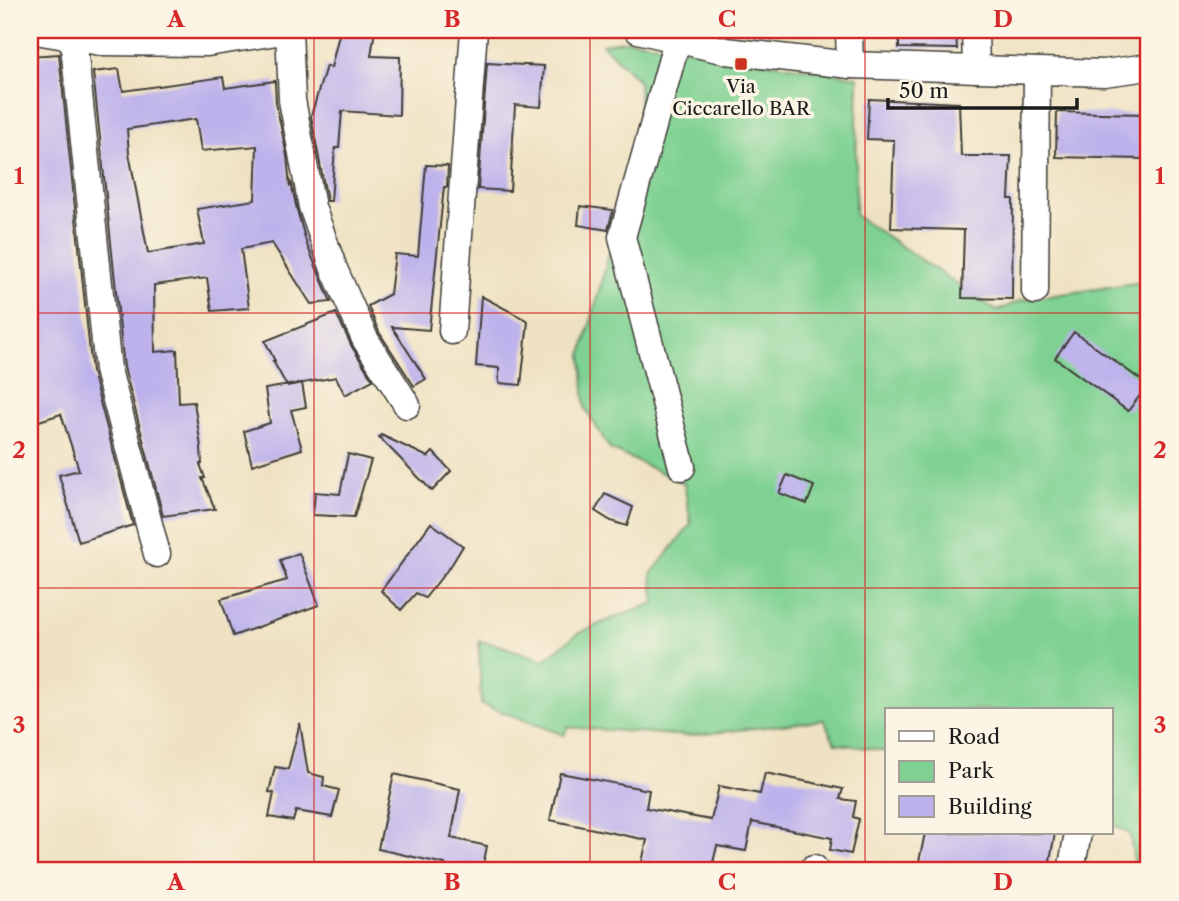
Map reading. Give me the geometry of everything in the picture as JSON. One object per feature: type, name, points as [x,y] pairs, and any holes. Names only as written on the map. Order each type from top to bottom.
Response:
[{"type":"street","points":[[30,30],[100,42],[207,43],[289,30],[292,100],[312,207],[334,269],[365,339],[407,405]]},
{"type":"street","points":[[452,331],[474,30]]},
{"type":"street","points":[[638,30],[679,35],[726,51],[849,65],[1104,73],[1149,67]]},
{"type":"street","points":[[849,30],[849,65]]},
{"type":"street","points":[[975,30],[976,69]]},
{"type":"street","points":[[679,35],[622,237],[682,467]]},
{"type":"street","points":[[73,37],[108,370],[157,554]]},
{"type":"street","points":[[1035,291],[1037,71]]},
{"type":"street","points":[[1071,871],[1078,834]]},
{"type":"green space","points":[[629,40],[858,77],[855,215],[997,311],[1022,300],[1149,281],[1149,871],[1135,871],[1130,834],[1112,824],[1112,708],[885,708],[885,751],[835,743],[824,720],[688,736],[568,727],[564,735],[481,704],[479,641],[544,660],[577,634],[655,603],[651,574],[691,524],[684,483],[610,449],[585,408],[582,354],[612,243],[640,114],[639,81],[602,44]]},
{"type":"building","points":[[340,30],[375,30],[371,56],[400,57],[399,115],[342,111],[339,148],[335,148],[331,201],[327,201],[311,116],[326,66],[331,68]]},
{"type":"building","points":[[899,30],[956,30],[957,49],[899,48]]},
{"type":"building","points":[[59,54],[92,372],[133,525],[79,542],[59,475],[79,470],[61,414],[36,422],[30,405],[30,56]]},
{"type":"building","points":[[487,63],[544,66],[541,107],[515,105],[510,191],[478,189]]},
{"type":"building","points":[[119,69],[123,91],[223,77],[225,88],[275,81],[290,187],[291,182],[307,245],[331,302],[311,304],[272,243],[241,249],[249,308],[212,311],[207,278],[154,285],[155,352],[177,350],[179,403],[194,402],[201,447],[200,464],[205,478],[202,478],[215,509],[163,516],[124,367],[93,72]],"holes":[[[196,119],[201,151],[257,146],[255,200],[197,209],[204,244],[148,253],[127,129]]]},
{"type":"building","points":[[869,99],[959,103],[961,156],[1011,156],[1009,199],[1013,199],[1012,299],[962,298],[964,230],[891,228],[894,140],[867,139]]},
{"type":"building","points":[[1057,112],[1144,114],[1143,159],[1056,157]]},
{"type":"building","points":[[426,165],[448,166],[429,330],[392,327],[426,379],[414,386],[379,332],[368,306],[390,294],[395,254],[418,256]]},
{"type":"building","points":[[580,206],[613,210],[608,230],[578,225]]},
{"type":"building","points":[[481,296],[528,321],[521,385],[499,383],[499,368],[476,366]]},
{"type":"building","points":[[336,313],[352,347],[373,380],[345,395],[336,377],[287,386],[265,341]]},
{"type":"building","points":[[1074,332],[1148,385],[1128,411],[1055,358]]},
{"type":"building","points":[[302,383],[306,407],[291,410],[302,449],[252,465],[244,431],[270,423],[265,389]]},
{"type":"building","points":[[381,435],[428,457],[433,452],[451,471],[432,491],[379,437]]},
{"type":"building","points":[[348,454],[371,460],[354,517],[313,515],[315,492],[340,494]]},
{"type":"building","points":[[787,475],[814,486],[807,504],[779,493]]},
{"type":"building","points":[[605,494],[633,507],[627,526],[611,521],[595,511]]},
{"type":"building","points":[[431,523],[463,546],[425,598],[416,593],[401,610],[381,591]]},
{"type":"building","points":[[299,553],[319,605],[233,636],[221,599],[287,580],[280,560]]},
{"type":"building","points":[[300,723],[308,773],[324,777],[323,786],[339,790],[332,817],[296,811],[293,821],[269,817],[274,793],[269,792],[275,767],[288,769]]},
{"type":"building","points":[[560,773],[649,790],[646,808],[711,820],[719,786],[760,794],[765,773],[843,789],[840,799],[856,801],[853,817],[859,819],[851,854],[830,850],[832,838],[752,822],[746,851],[717,846],[711,871],[640,871],[647,840],[550,820]]},
{"type":"building","points":[[394,774],[460,789],[451,838],[487,846],[482,871],[444,871],[445,864],[378,849]]},
{"type":"building","points":[[925,834],[1055,834],[1048,871],[917,871]]},
{"type":"place","name":"Via Ciccarello BAR","points":[[741,64]]}]
